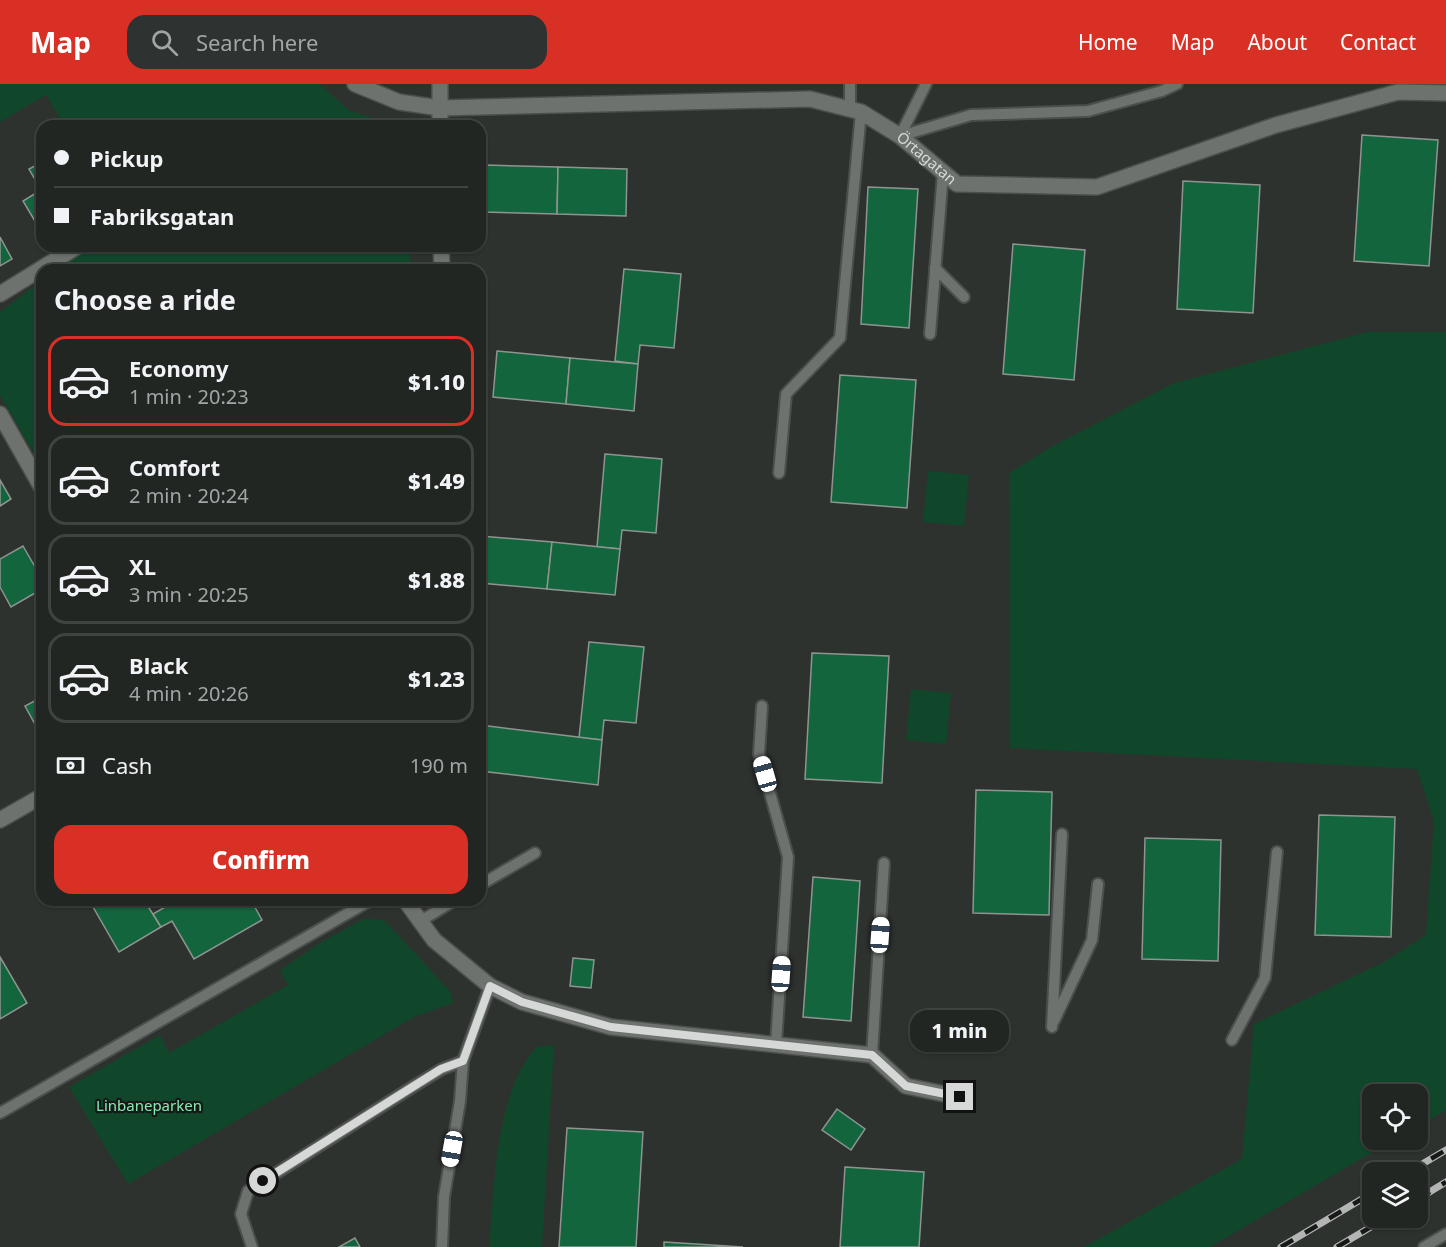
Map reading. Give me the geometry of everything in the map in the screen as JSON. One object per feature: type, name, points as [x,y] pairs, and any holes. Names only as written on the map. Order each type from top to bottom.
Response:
[{"type":"street","name":"Örtagatan","points":[[355,84],[399,102],[440,108],[810,99],[856,111],[900,136],[957,184],[1097,187],[1287,122],[1398,92],[1446,93]]},
{"type":"street","points":[[440,84],[440,120]]},
{"type":"street","points":[[49,264],[68,252]]},
{"type":"street","points":[[0,294],[36,272]]},
{"type":"street","points":[[0,414],[36,477]]},
{"type":"street","points":[[0,820],[36,799]]},
{"type":"street","points":[[409,906],[434,940],[490,986],[522,1002],[611,1027],[872,1055],[906,1086],[960,1097]]},
{"type":"lane","points":[[779,472],[786,394],[840,338],[856,111],[850,84]]},
{"type":"lane","points":[[900,136],[926,84]]},
{"type":"lane","points":[[900,136],[971,115],[1088,111],[1162,91],[1177,84]]},
{"type":"lane","points":[[930,334],[943,173]]},
{"type":"lane","points":[[935,268],[964,297]]},
{"type":"lane","points":[[762,706],[759,754],[789,857],[776,1044]]},
{"type":"lane","points":[[1062,834],[1052,1027],[1092,940],[1098,884]]},
{"type":"lane","points":[[1232,1040],[1265,978],[1277,852]]},
{"type":"lane","points":[[486,882],[535,853]]},
{"type":"lane","points":[[872,1055],[884,863]]},
{"type":"lane","points":[[0,1113],[361,906]]},
{"type":"lane","points":[[418,921],[444,906]]},
{"type":"lane","points":[[442,1247],[444,1197],[460,1101],[463,1061],[490,986]]},
{"type":"lane","points":[[252,1247],[241,1214],[248,1191],[441,1069],[463,1061]]},
{"type":"lane","points":[[1424,1247],[1446,1234]]},
{"type":"green space","points":[[0,84],[319,84],[350,111],[381,120],[61,120],[46,95],[0,122]]},
{"type":"green space","points":[[79,252],[410,252],[411,264],[63,264]]},
{"type":"green space","points":[[36,285],[36,457],[0,395],[0,312]]},
{"type":"green space","points":[[1368,332],[1446,332],[1446,1110],[1428,1120],[1428,1084],[1362,1084],[1362,1150],[1376,1150],[1210,1247],[1084,1247],[1242,1159],[1254,1024],[1384,962],[1426,935],[1434,821],[1417,769],[1010,748],[1009,473],[1049,448],[1174,383]]},
{"type":"green space","points":[[928,471],[969,475],[964,526],[923,522]]},
{"type":"green space","points":[[911,689],[951,693],[946,744],[906,740]]},
{"type":"green space","name":"Linbaneparken","points":[[363,919],[384,920],[450,991],[453,1003],[414,1017],[128,1184],[69,1087],[160,1035],[169,1053],[288,985],[280,970],[320,943]]},
{"type":"green space","points":[[554,1045],[542,1247],[489,1247],[499,1142],[512,1091],[522,1067],[536,1047]]},
{"type":"building","points":[[1362,135],[1438,140],[1429,266],[1354,261]]},
{"type":"building","points":[[36,165],[36,181],[29,169]]},
{"type":"building","points":[[486,165],[558,167],[557,214],[486,212]]},
{"type":"building","points":[[558,167],[627,169],[626,216],[557,214]]},
{"type":"building","points":[[1183,181],[1260,185],[1253,313],[1177,309]]},
{"type":"building","points":[[868,187],[918,189],[909,328],[861,324]]},
{"type":"building","points":[[36,193],[36,223],[23,201]]},
{"type":"building","points":[[0,237],[12,259],[0,266]]},
{"type":"building","points":[[1013,244],[1085,250],[1074,380],[1003,374]]},
{"type":"building","points":[[624,269],[681,274],[674,348],[640,345],[638,364],[615,361]]},
{"type":"building","points":[[497,351],[570,358],[566,404],[493,397]]},
{"type":"building","points":[[570,358],[638,364],[634,411],[566,404]]},
{"type":"building","points":[[840,375],[916,380],[907,508],[831,502]]},
{"type":"building","points":[[605,454],[662,459],[656,533],[622,530],[620,549],[597,547]]},
{"type":"building","points":[[0,480],[11,499],[0,506]]},
{"type":"building","points":[[486,536],[552,542],[547,589],[486,584]]},
{"type":"building","points":[[552,542],[620,549],[615,595],[547,589]]},
{"type":"building","points":[[23,546],[36,569],[36,592],[11,607],[0,587],[0,559]]},
{"type":"building","points":[[589,642],[644,647],[636,723],[604,720],[602,740],[579,738]]},
{"type":"building","points":[[812,653],[889,656],[882,783],[805,779]]},
{"type":"building","points":[[36,700],[36,726],[25,706]]},
{"type":"building","points":[[486,726],[602,740],[598,785],[486,772]]},
{"type":"building","points":[[976,790],[1052,792],[1049,915],[973,913]]},
{"type":"building","points":[[1319,815],[1395,817],[1391,937],[1315,935]]},
{"type":"building","points":[[1145,838],[1221,840],[1218,961],[1142,959]]},
{"type":"building","points":[[813,877],[860,881],[851,1021],[803,1017]]},
{"type":"building","points":[[92,906],[148,906],[161,927],[119,952]]},
{"type":"building","points":[[167,906],[254,906],[262,920],[194,959],[172,921],[161,927],[153,914]]},
{"type":"building","points":[[0,957],[27,1003],[0,1019]]},
{"type":"building","points":[[573,958],[594,960],[591,988],[570,986]]},
{"type":"building","points":[[837,1109],[865,1129],[851,1150],[822,1130]]},
{"type":"building","points":[[567,1128],[643,1132],[636,1247],[559,1247]]},
{"type":"building","points":[[845,1167],[924,1172],[919,1247],[840,1247]]},
{"type":"building","points":[[355,1238],[360,1247],[339,1247]]},
{"type":"building","points":[[664,1242],[743,1247],[664,1247]]},
{"type":"railway","points":[[1426,1162],[1446,1150]]},
{"type":"railway","points":[[1428,1193],[1446,1182]]},
{"type":"railway","points":[[1281,1247],[1362,1199]]},
{"type":"railway","points":[[1337,1247],[1369,1228]]},
{"type":"route","points":[[263,1181],[441,1069],[463,1061],[490,986],[522,1002],[554,1013],[611,1027],[872,1055],[906,1086],[960,1097]]}]
